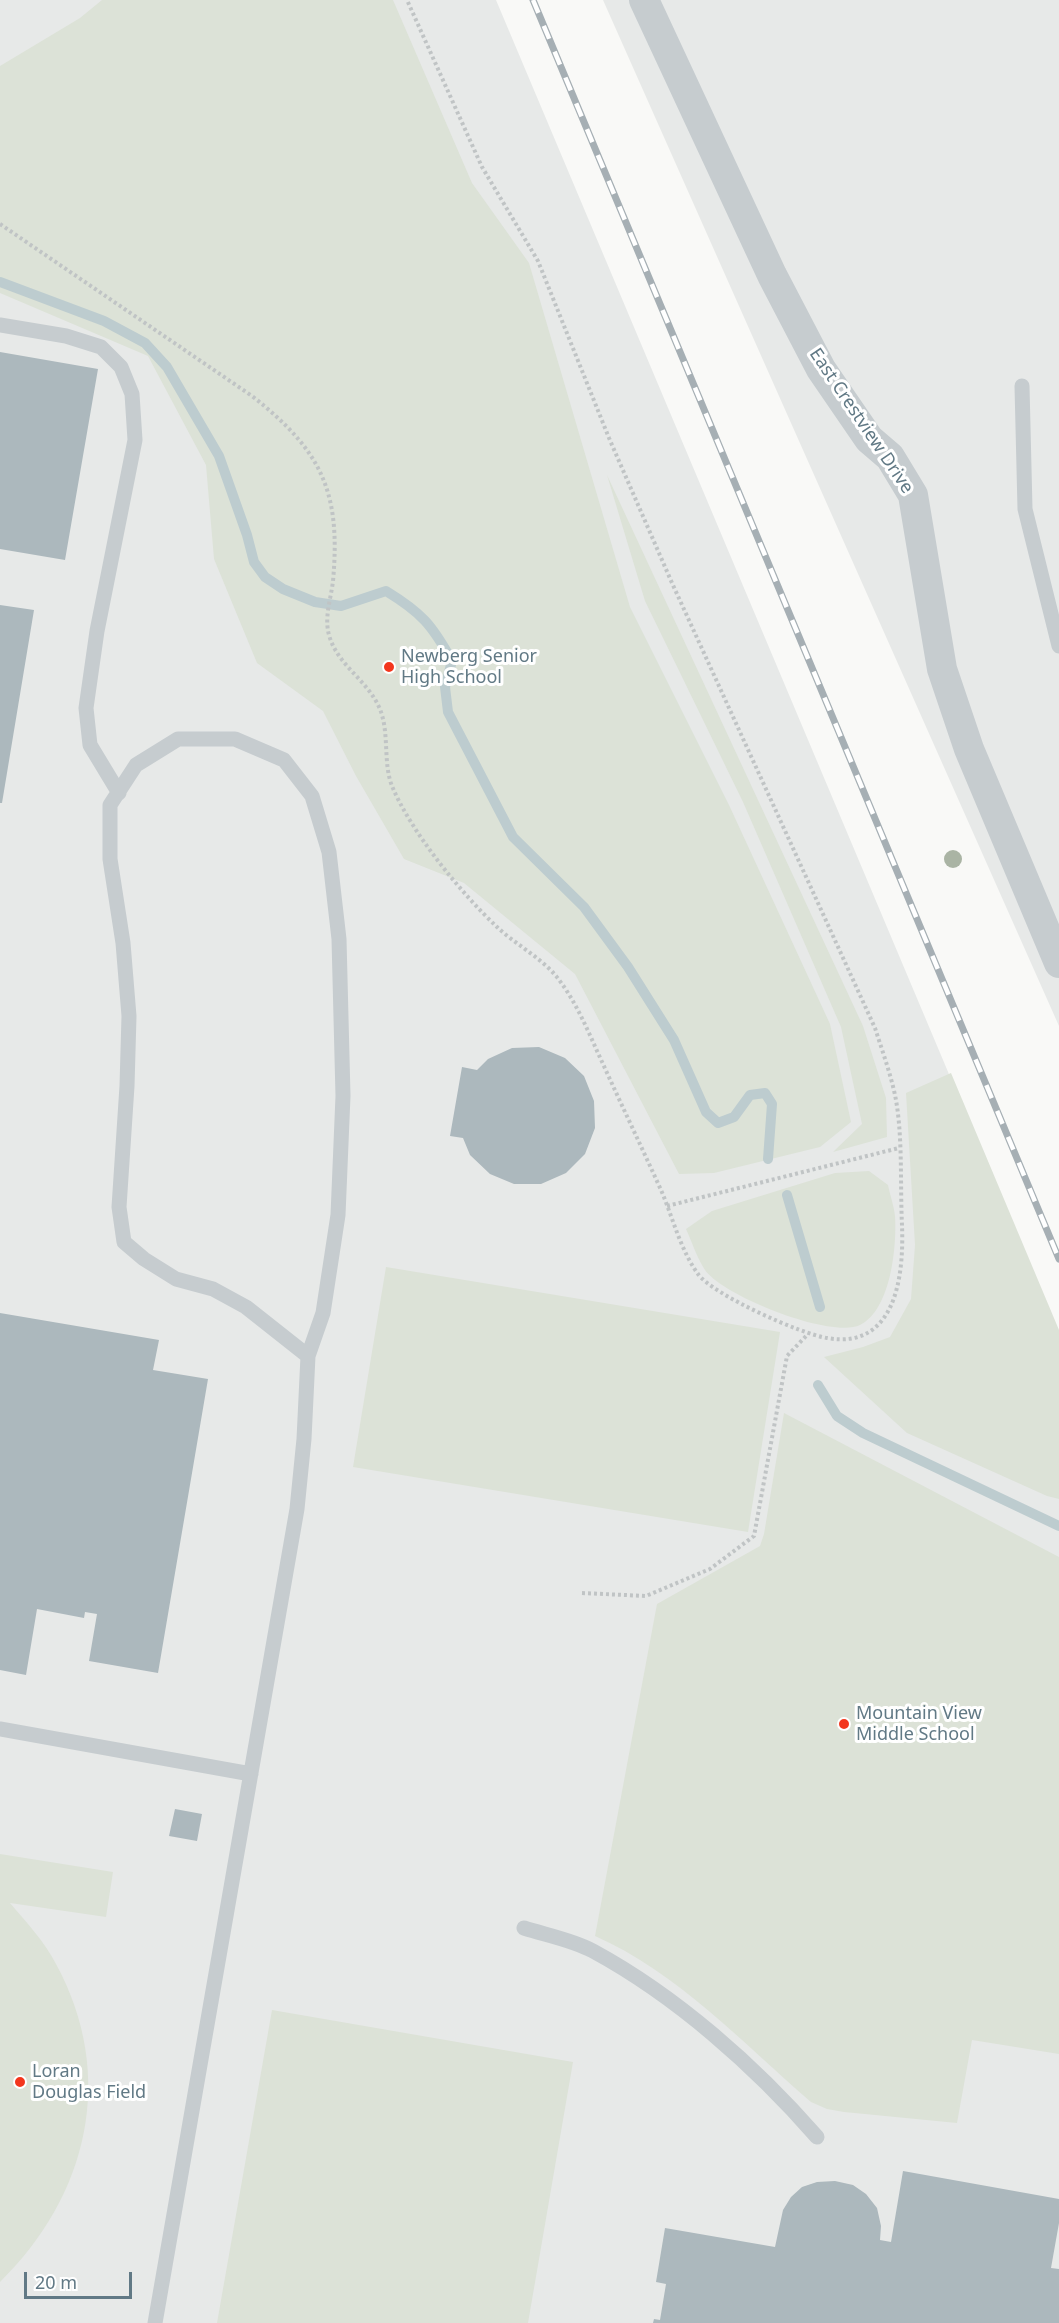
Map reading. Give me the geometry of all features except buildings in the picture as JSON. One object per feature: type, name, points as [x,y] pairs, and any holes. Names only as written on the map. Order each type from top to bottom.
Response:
[{"type":"street","name":"East Crestview Drive","points":[[644,0],[772,275],[821,369],[869,439],[890,457],[913,495],[942,669],[969,749],[1059,963]]},
{"type":"lane","points":[[0,326],[66,336],[101,347],[121,367],[132,394],[135,440],[98,631],[86,708],[90,745],[118,793]]},
{"type":"lane","points":[[1022,386],[1025,509],[1059,646]]},
{"type":"lane","points":[[155,2323],[297,1509],[304,1439],[308,1356],[324,1313],[338,1215],[343,1096],[339,939],[329,852],[312,796],[284,760],[235,739],[178,739],[136,765],[110,805],[110,859],[123,943],[129,1016],[128,1086],[119,1207],[124,1242],[144,1259],[176,1280],[213,1289],[246,1307],[308,1356]]},
{"type":"lane","points":[[0,1729],[251,1774]]},
{"type":"lane","points":[[524,1928],[593,1951],[678,2007],[778,2093],[817,2137]]},
{"type":"path","points":[[0,224],[164,334],[285,422],[313,456],[327,484],[334,519],[333,580],[327,622],[330,638],[344,664],[377,703],[383,720],[390,783],[410,819],[460,891],[499,929],[554,974],[570,998],[667,1206],[680,1242],[699,1277],[733,1301],[807,1335],[842,1341],[872,1331],[888,1314],[898,1288],[903,1246],[895,1097],[875,1028],[672,583],[609,438],[538,261],[482,167],[407,0]]},
{"type":"path","points":[[667,1206],[899,1148]]},
{"type":"path","points":[[582,1593],[646,1596],[710,1569],[754,1536],[787,1356],[807,1335]]},
{"type":"shaded area","name":"Newberg Senior High School","points":[[0,0],[496,0],[1059,1335],[1059,2323],[0,2323]]},
{"type":"shaded area","points":[[102,0],[393,0],[472,183],[529,263],[630,607],[729,805],[830,1024],[851,1122],[820,1147],[714,1173],[679,1174],[575,974],[464,883],[404,859],[356,776],[323,711],[257,663],[214,559],[206,465],[148,356],[0,293],[0,66],[80,18]]},
{"type":"shaded area","points":[[603,0],[1059,0],[1059,1026]]},
{"type":"shaded area","points":[[607,475],[863,1026],[886,1098],[887,1137],[833,1152],[862,1124],[841,1027],[743,802],[645,601]]},
{"type":"shaded area","points":[[951,1073],[1059,1330],[1059,1499],[1047,1496],[907,1433],[824,1357],[890,1337],[911,1299],[915,1245],[906,1093]]},
{"type":"shaded area","points":[[869,1171],[888,1185],[895,1216],[895,1244],[890,1276],[879,1306],[860,1325],[846,1328],[803,1321],[778,1313],[733,1292],[705,1270],[686,1229],[712,1211],[835,1173]]},
{"type":"shaded area","points":[[386,1267],[780,1332],[748,1532],[353,1467]]},
{"type":"shaded area","points":[[784,1413],[1059,1557],[1059,2054],[972,2040],[957,2123],[844,2112],[827,2109],[811,2102],[735,2033],[682,1989],[625,1951],[595,1936],[657,1604],[760,1546],[764,1534]]},
{"type":"shaded area","points":[[0,1854],[113,1872],[106,1917],[10,1903],[35,1932],[51,1956],[75,2006],[85,2049],[88,2091],[84,2133],[72,2173],[54,2212],[30,2248],[0,2282]]},
{"type":"shaded area","points":[[272,2010],[573,2062],[528,2323],[217,2323]]},
{"type":"waterway","points":[[0,282],[104,321],[145,343],[167,367],[219,456],[247,535],[254,562],[265,577],[283,589],[315,602],[341,606],[386,591],[409,606],[425,621],[452,661],[445,687],[448,712],[513,837],[584,907],[628,967],[674,1040],[706,1112],[718,1123],[734,1117],[750,1095],[765,1093],[772,1104],[768,1159]]},
{"type":"waterway","points":[[787,1195],[820,1307]]},
{"type":"waterway","points":[[818,1385],[837,1416],[863,1433],[1059,1526]]},
{"type":"railway","points":[[533,0],[1059,1259]]},
{"type":"place","name":"Newberg Senior High School","points":[[389,667]]},
{"type":"place","name":"Mountain View Middle School","points":[[844,1724]]},
{"type":"place","name":"Loran Douglas Field","points":[[20,2082]]}]
